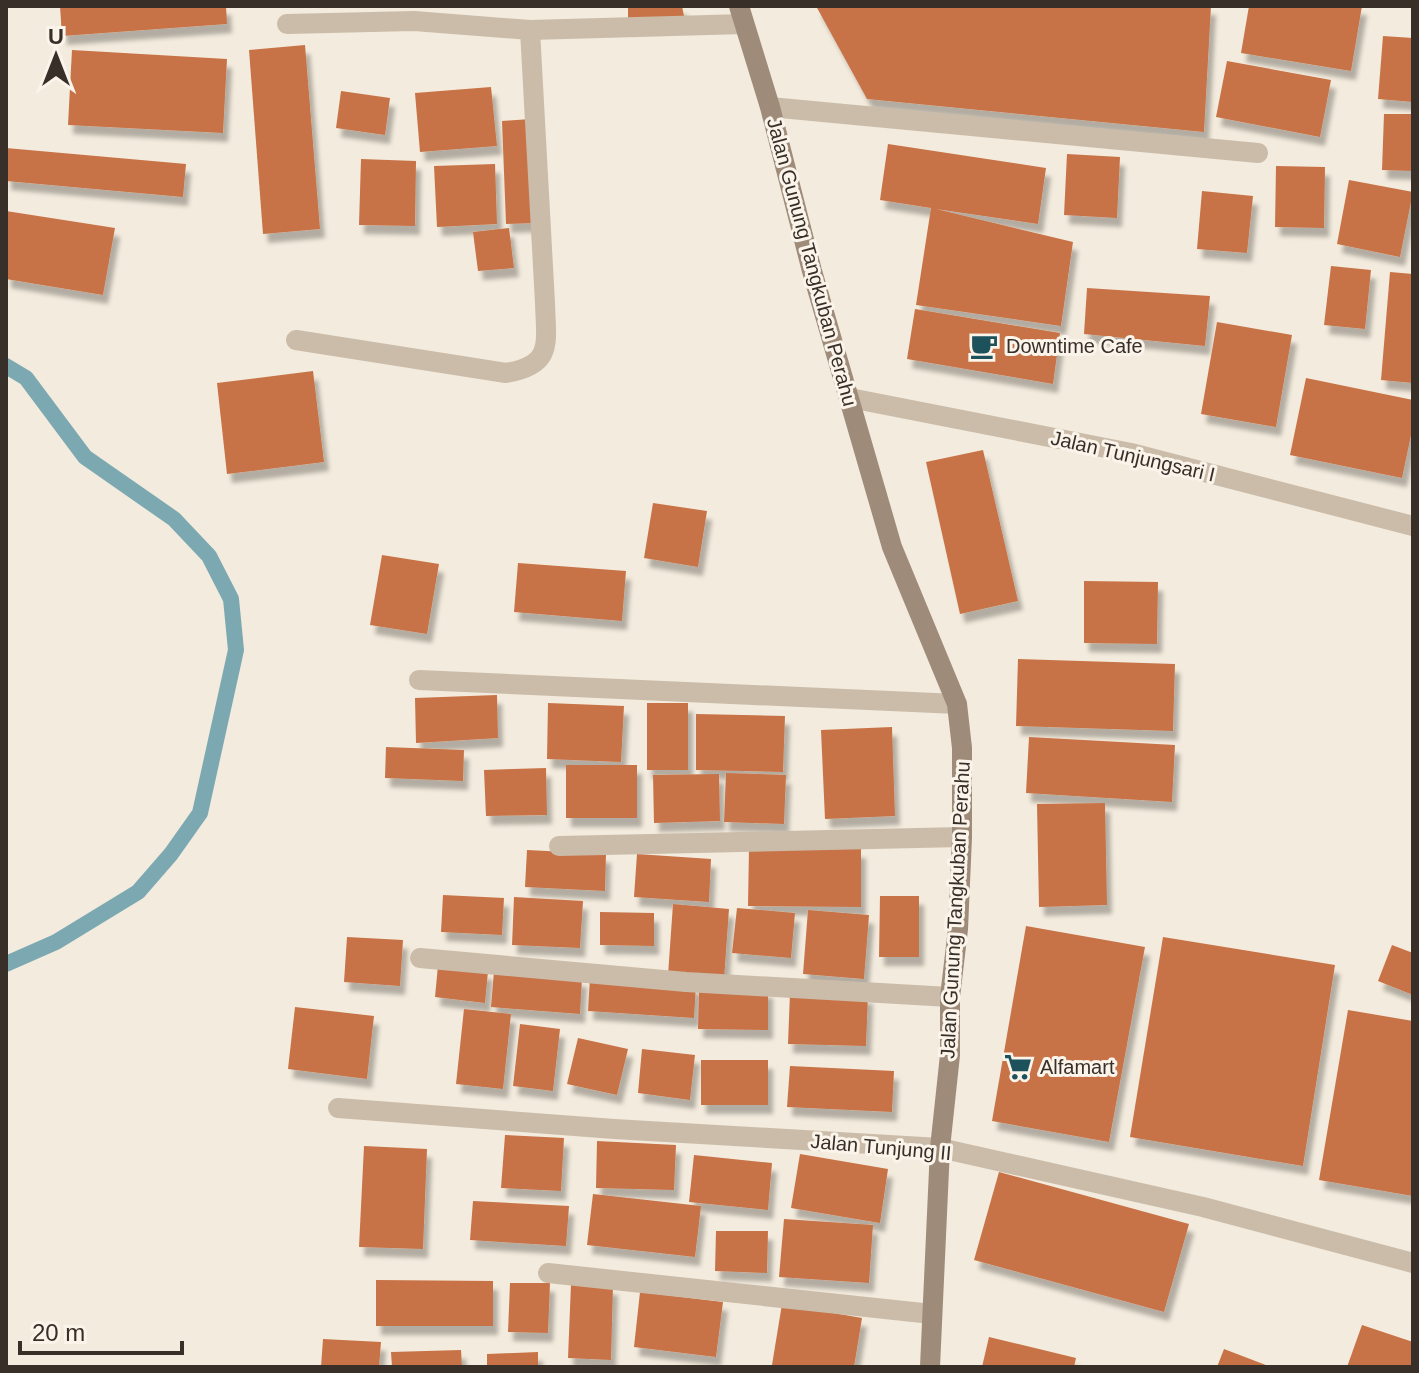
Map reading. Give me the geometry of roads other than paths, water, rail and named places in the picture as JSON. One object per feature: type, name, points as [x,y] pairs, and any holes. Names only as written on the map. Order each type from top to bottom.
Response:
[{"type":"street","points":[[287,24],[414,21],[530,30],[741,15]]},
{"type":"street","name":"Jalan Gunung Tangkuban Perahu","points":[[741,15],[770,107],[812,271],[892,547],[957,704],[962,748],[962,837],[958,929],[950,997],[950,1055],[940,1148],[930,1367]]},
{"type":"street","points":[[296,340],[506,373],[529,369],[541,358],[546,340],[545,303],[530,30]]},
{"type":"street","points":[[770,107],[1258,153]]},
{"type":"street","name":"Jalan Tunjungsari I","points":[[850,398],[1131,453],[1413,526]]},
{"type":"street","points":[[419,680],[957,704]]},
{"type":"street","points":[[559,846],[962,837]]},
{"type":"street","points":[[420,958],[686,982],[950,997]]},
{"type":"street","name":"Jalan Tunjung II","points":[[338,1108],[614,1129],[940,1148],[1203,1207],[1413,1263]]},
{"type":"street","points":[[548,1273],[932,1314]]},
{"type":"waterway","points":[[6,366],[26,378],[85,457],[174,519],[209,556],[231,599],[236,650],[200,813],[171,854],[138,892],[56,942],[6,964]]},
{"type":"place","name":"Downtime Cafe","points":[[984,346]]},
{"type":"place","name":"Alfamart","points":[[1018,1067]]}]
